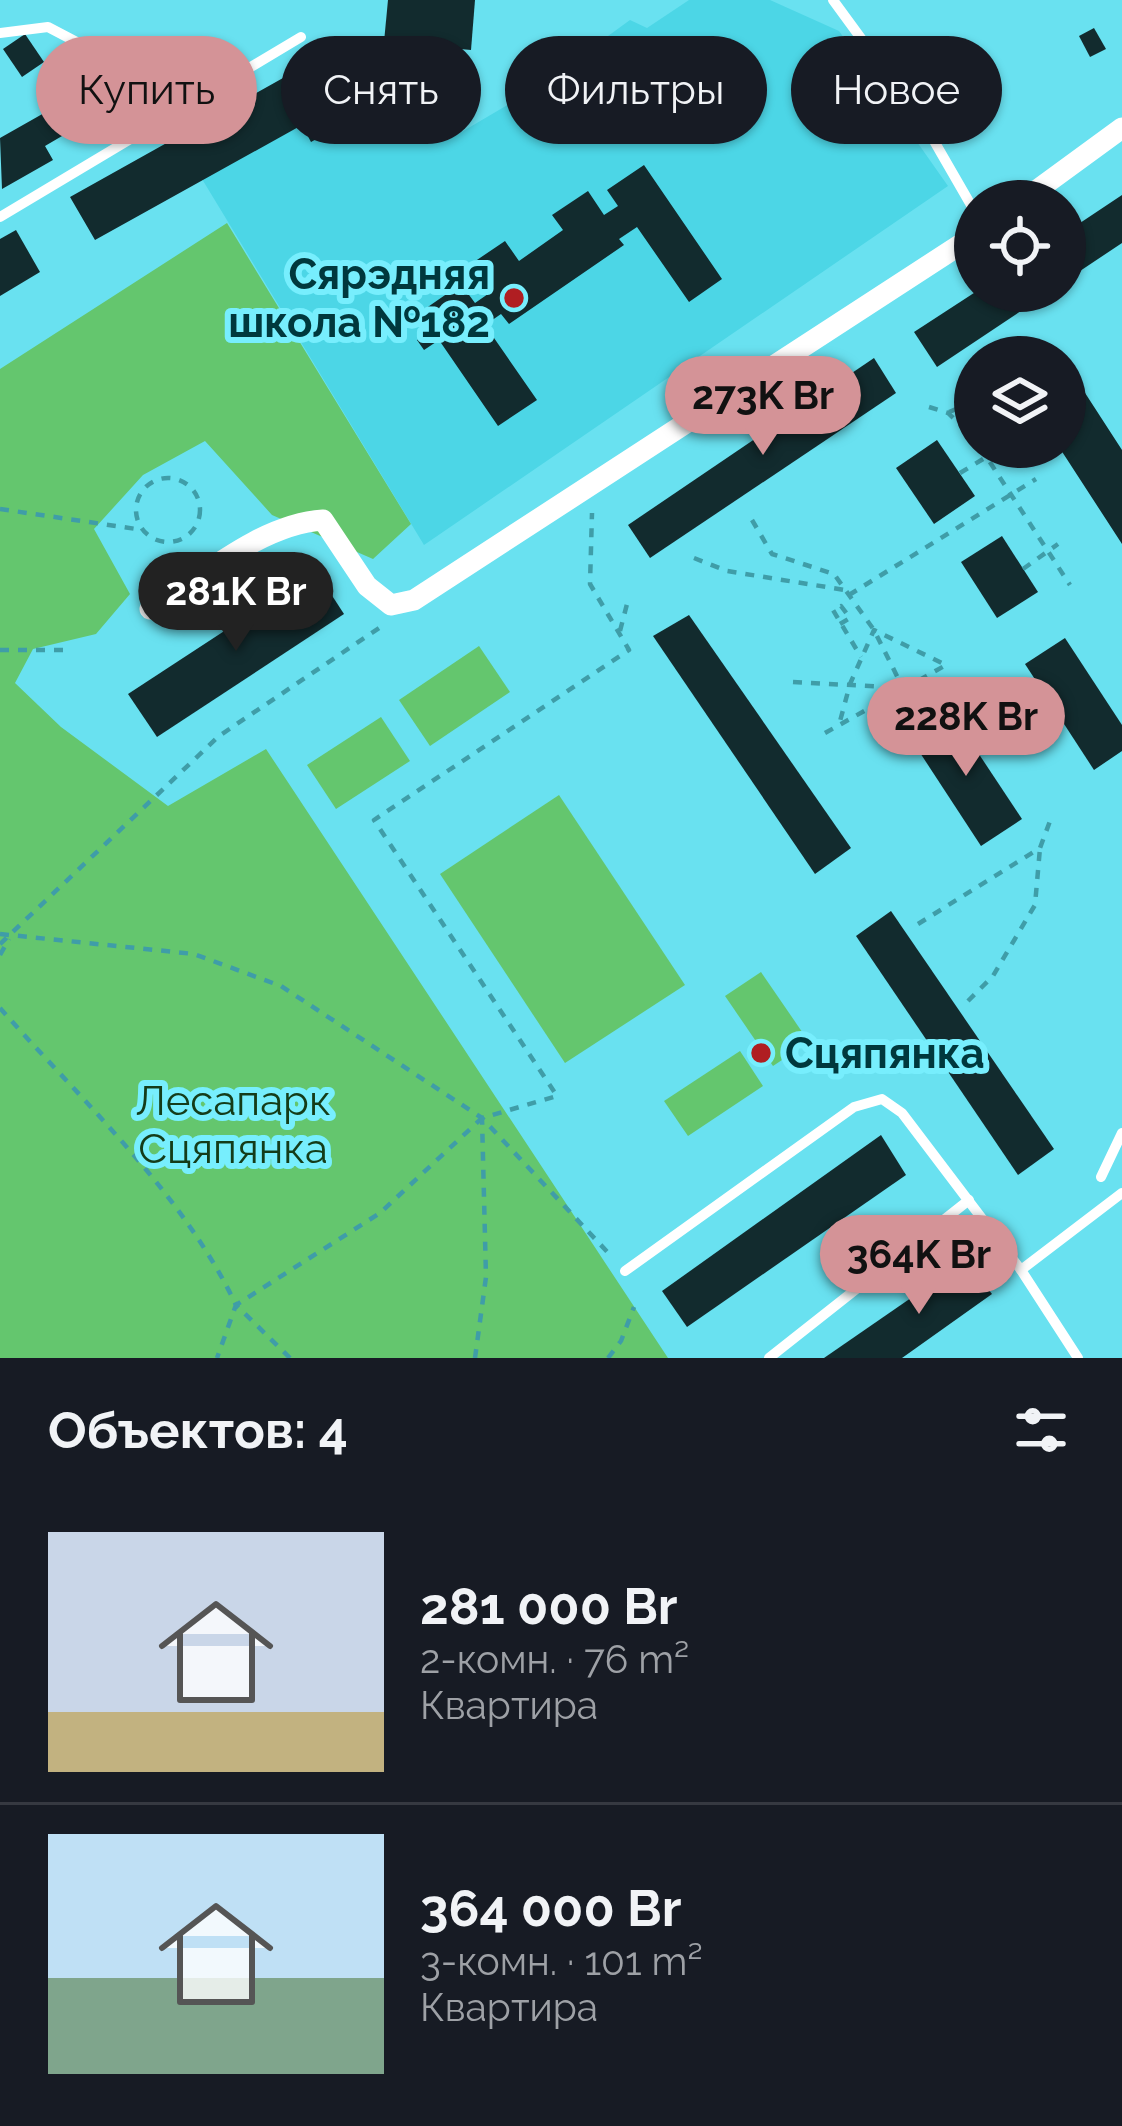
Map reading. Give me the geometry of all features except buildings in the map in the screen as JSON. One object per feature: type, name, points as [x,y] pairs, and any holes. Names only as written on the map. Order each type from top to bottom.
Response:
[{"type":"street","points":[[1051,180],[1122,128]]},
{"type":"street","points":[[150,609],[272,534],[300,522],[323,520],[367,586],[391,605],[414,599],[954,249]]},
{"type":"lane","points":[[833,0],[926,127],[957,180]]},
{"type":"lane","points":[[0,33],[48,27],[65,36]]},
{"type":"lane","points":[[0,217],[120,144]]},
{"type":"lane","points":[[625,1271],[854,1107],[881,1099],[902,1112],[969,1200],[1078,1358]]},
{"type":"lane","points":[[1101,1177],[1122,1133]]},
{"type":"lane","points":[[1021,1270],[1122,1192]]},
{"type":"lane","points":[[770,1358],[969,1200]]},
{"type":"path","points":[[928,407],[954,419]]},
{"type":"path","points":[[948,413],[954,410]]},
{"type":"path","points":[[959,473],[968,468]]},
{"type":"path","points":[[994,468],[1070,585]]},
{"type":"path","points":[[0,509],[143,530],[160,541],[189,535],[201,508],[194,489],[166,477],[148,484],[136,511],[143,530]]},
{"type":"path","points":[[694,557],[727,571],[847,592],[1036,479]]},
{"type":"path","points":[[217,1358],[236,1305],[380,1213],[482,1118],[557,1096],[374,820],[629,650],[590,584],[592,486]]},
{"type":"path","points":[[752,520],[772,554],[834,574],[874,630],[903,688]]},
{"type":"path","points":[[1023,569],[1058,544]]},
{"type":"path","points":[[620,631],[627,604]]},
{"type":"path","points":[[0,944],[219,736],[388,622]]},
{"type":"path","points":[[840,624],[861,657]]},
{"type":"path","points":[[839,725],[850,684],[874,630]]},
{"type":"path","points":[[825,733],[946,665],[874,630]]},
{"type":"path","points":[[0,650],[63,650]]},
{"type":"path","points":[[793,682],[963,691]]},
{"type":"path","points":[[968,1001],[993,976],[1035,905],[1040,848],[1050,821]]},
{"type":"path","points":[[918,924],[1040,848]]},
{"type":"path","points":[[0,955],[12,933]]},
{"type":"path","points":[[0,934],[194,954],[281,986],[482,1118],[625,1271]]},
{"type":"path","points":[[0,1008],[164,1195],[217,1265],[236,1305],[290,1358]]},
{"type":"path","points":[[476,1358],[486,1276],[482,1118]]},
{"type":"path","points":[[608,1358],[621,1341],[634,1306]]},
{"type":"shaded area","points":[[689,0],[770,0],[839,31],[843,36],[791,36],[791,144],[918,144],[948,186],[424,545],[202,179],[281,136],[281,144],[481,144],[481,121],[505,106],[505,144],[767,144],[767,36],[608,36],[630,20],[647,28]]},
{"type":"green space","name":"Лесапарк Сцяпянка","points":[[227,223],[411,524],[373,559],[272,515],[205,441],[143,475],[94,529],[130,594],[96,634],[33,649],[15,683],[61,727],[168,806],[266,749],[668,1358],[0,1358],[0,369]]},
{"type":"green space","points":[[479,646],[510,692],[430,746],[399,700]]},
{"type":"green space","points":[[381,717],[410,761],[336,809],[307,765]]},
{"type":"green space","points":[[559,795],[685,985],[565,1063],[440,874]]},
{"type":"green space","points":[[761,972],[809,1042],[773,1066],[725,996]]},
{"type":"green space","points":[[740,1051],[763,1086],[688,1136],[664,1101]]},
{"type":"place","name":"Сярэдняя школа №182","points":[[514,298]]},
{"type":"place","name":"Сцяпянка","points":[[761,1053]]}]
